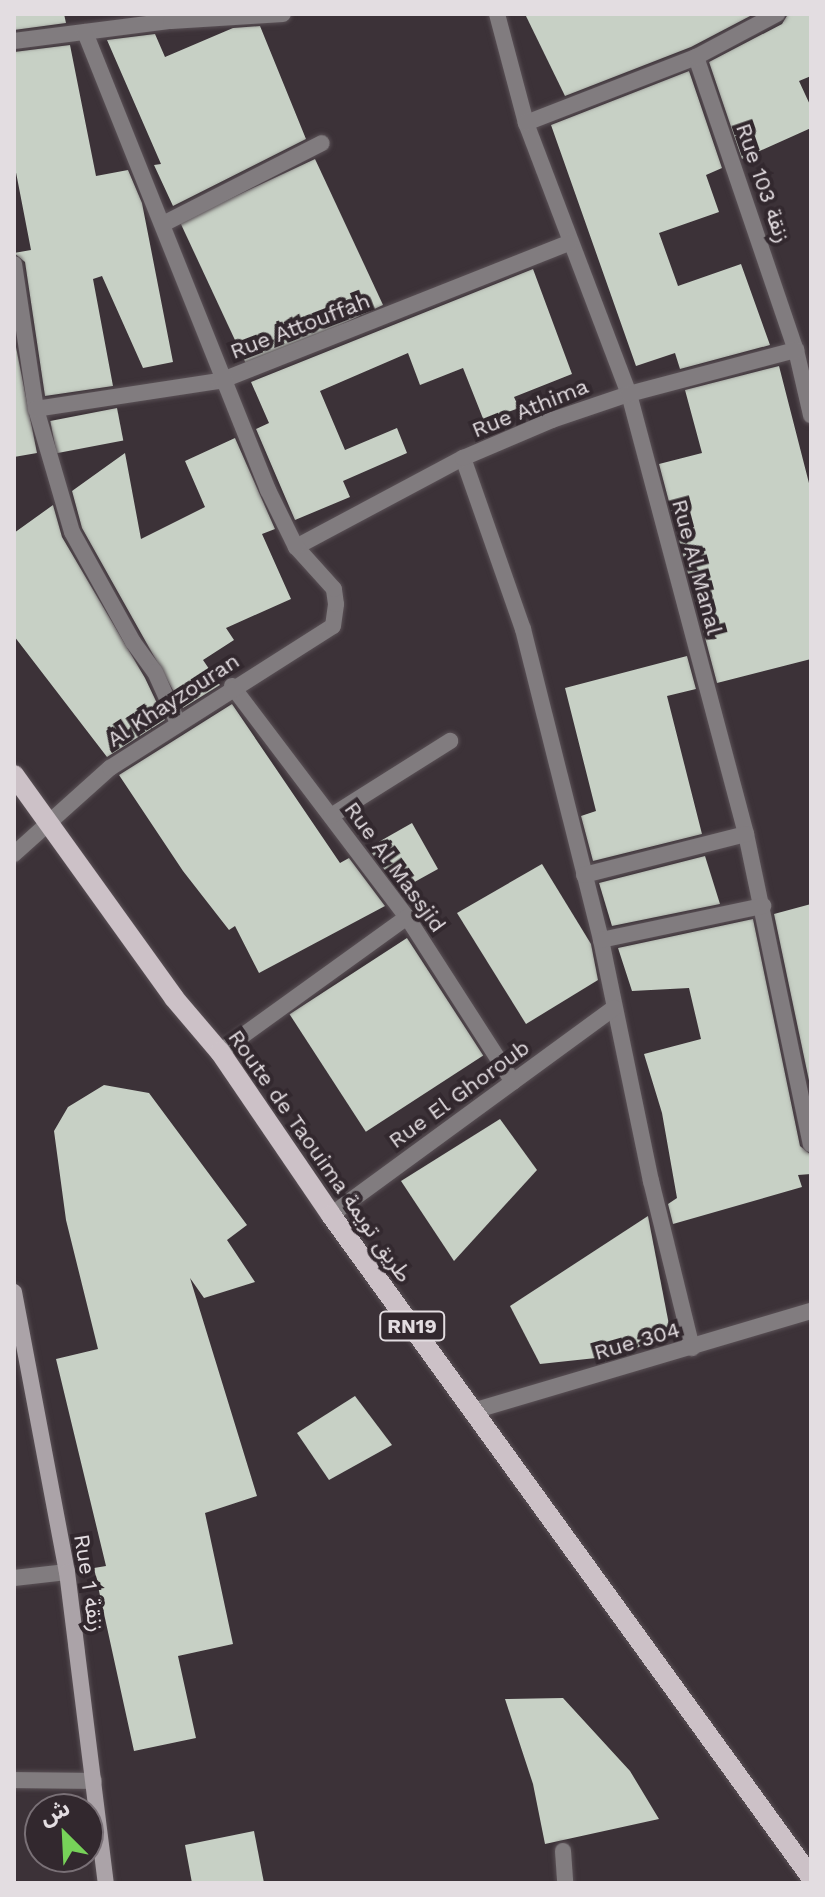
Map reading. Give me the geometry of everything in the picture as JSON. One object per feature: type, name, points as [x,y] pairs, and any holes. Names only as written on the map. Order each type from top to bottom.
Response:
[{"type":"main road","name":"Route de Taouima طريق تويمة","points":[[14,775],[174,998],[220,1052],[331,1215],[811,1877]]},
{"type":"street","points":[[14,41],[215,17],[283,14]]},
{"type":"street","name":"Rue Al Manal","points":[[497,14],[526,123],[569,243],[629,394],[746,834],[811,1144]]},
{"type":"street","points":[[526,123],[696,57],[777,14]]},
{"type":"street","points":[[85,32],[163,224],[220,381],[296,547]]},
{"type":"street","name":"Rue 103 زنقة","points":[[696,57],[796,350],[811,415]]},
{"type":"street","points":[[163,224],[322,143]]},
{"type":"street","name":"Rue Attouffah","points":[[36,409],[220,381],[569,243]]},
{"type":"street","points":[[14,264],[36,409],[72,532],[133,642],[155,672],[178,723]]},
{"type":"street","name":"Rue Athima","points":[[296,547],[463,458],[629,394],[796,350]]},
{"type":"street","points":[[463,458],[523,629],[601,940],[692,1348]]},
{"type":"street","name":"Al Khayzouran","points":[[14,854],[45,821],[110,768],[232,686],[333,626],[334,589],[296,547]]},
{"type":"street","name":"Rue Al Massjid","points":[[232,686],[407,917],[513,1082]]},
{"type":"street","points":[[331,816],[450,741]]},
{"type":"street","points":[[584,875],[746,834]]},
{"type":"street","points":[[601,940],[763,906]]},
{"type":"street","points":[[220,1052],[407,917]]},
{"type":"street","name":"Rue El Ghoroub","points":[[331,1215],[614,1008]]},
{"type":"street","name":"Rue 1 زنقة","points":[[14,1292],[67,1572],[106,1883]]},
{"type":"street","name":"Rue 304","points":[[473,1411],[811,1311]]},
{"type":"street","points":[[14,1578],[67,1572]]},
{"type":"street","points":[[14,1780],[94,1781]]},
{"type":"street","points":[[563,1851],[565,1883]]},
{"type":"building","points":[[14,14],[64,14],[66,23],[14,30]]},
{"type":"building","points":[[525,14],[754,14],[691,47],[565,96]]},
{"type":"building","points":[[788,14],[811,14],[811,76],[799,81],[811,107],[811,128],[742,159],[709,62],[782,24]]},
{"type":"building","points":[[260,26],[306,139],[173,206],[154,165],[161,164],[107,40],[155,34],[165,57],[233,28]]},
{"type":"building","points":[[70,45],[96,176],[128,170],[142,203],[173,362],[143,368],[102,276],[93,279],[113,386],[45,396],[25,262],[14,253],[31,250],[14,162],[14,52]]},
{"type":"building","points":[[689,71],[722,168],[706,175],[719,212],[659,233],[678,286],[741,264],[770,345],[680,369],[675,353],[636,366],[551,125]]},
{"type":"building","points":[[315,159],[383,305],[248,368],[180,222]]},
{"type":"building","points":[[533,269],[572,374],[514,397],[519,408],[484,421],[463,368],[420,385],[408,353],[320,391],[345,450],[397,428],[407,453],[343,481],[350,497],[295,520],[256,429],[269,423],[251,382]]},
{"type":"building","points":[[14,337],[37,453],[14,457]]},
{"type":"building","points":[[779,366],[811,491],[811,659],[717,683],[659,464],[702,453],[685,390]]},
{"type":"building","points":[[117,408],[123,440],[57,453],[50,421]]},
{"type":"building","points":[[235,438],[275,529],[262,534],[291,599],[226,628],[234,640],[203,660],[220,685],[183,708],[82,528],[72,491],[125,453],[141,539],[205,507],[185,461]]},
{"type":"building","points":[[53,505],[62,537],[145,678],[165,720],[107,757],[14,636],[14,533]]},
{"type":"building","points":[[687,656],[696,689],[667,696],[702,834],[593,861],[581,816],[596,811],[565,688]]},
{"type":"building","points":[[232,704],[340,863],[349,858],[385,906],[259,973],[235,926],[229,930],[183,871],[119,775]]},
{"type":"building","points":[[412,823],[438,869],[400,890],[368,848]]},
{"type":"building","points":[[705,856],[720,904],[612,926],[599,883]]},
{"type":"building","points":[[542,864],[591,944],[598,980],[526,1024],[457,913]]},
{"type":"building","points":[[811,904],[811,1090],[774,914]]},
{"type":"building","points":[[753,919],[800,1146],[811,1155],[811,1174],[798,1175],[802,1187],[673,1224],[668,1204],[677,1198],[662,1113],[644,1054],[701,1039],[689,988],[632,991],[618,948]]},
{"type":"building","points":[[407,938],[483,1055],[366,1132],[290,1014]]},
{"type":"building","points":[[104,1085],[149,1093],[247,1225],[227,1240],[255,1282],[204,1298],[190,1278],[257,1496],[205,1513],[233,1644],[178,1656],[196,1738],[134,1751],[94,1568],[106,1566],[56,1359],[98,1349],[66,1220],[54,1131],[68,1107]]},
{"type":"building","points":[[500,1119],[537,1170],[454,1261],[401,1181]]},
{"type":"building","points":[[648,1216],[670,1330],[624,1355],[540,1364],[510,1306]]},
{"type":"building","points":[[355,1396],[392,1445],[329,1480],[297,1433]]},
{"type":"building","points":[[563,1698],[630,1771],[659,1819],[545,1844],[533,1784],[505,1699]]},
{"type":"building","points":[[254,1831],[264,1883],[192,1883],[185,1845]]}]
